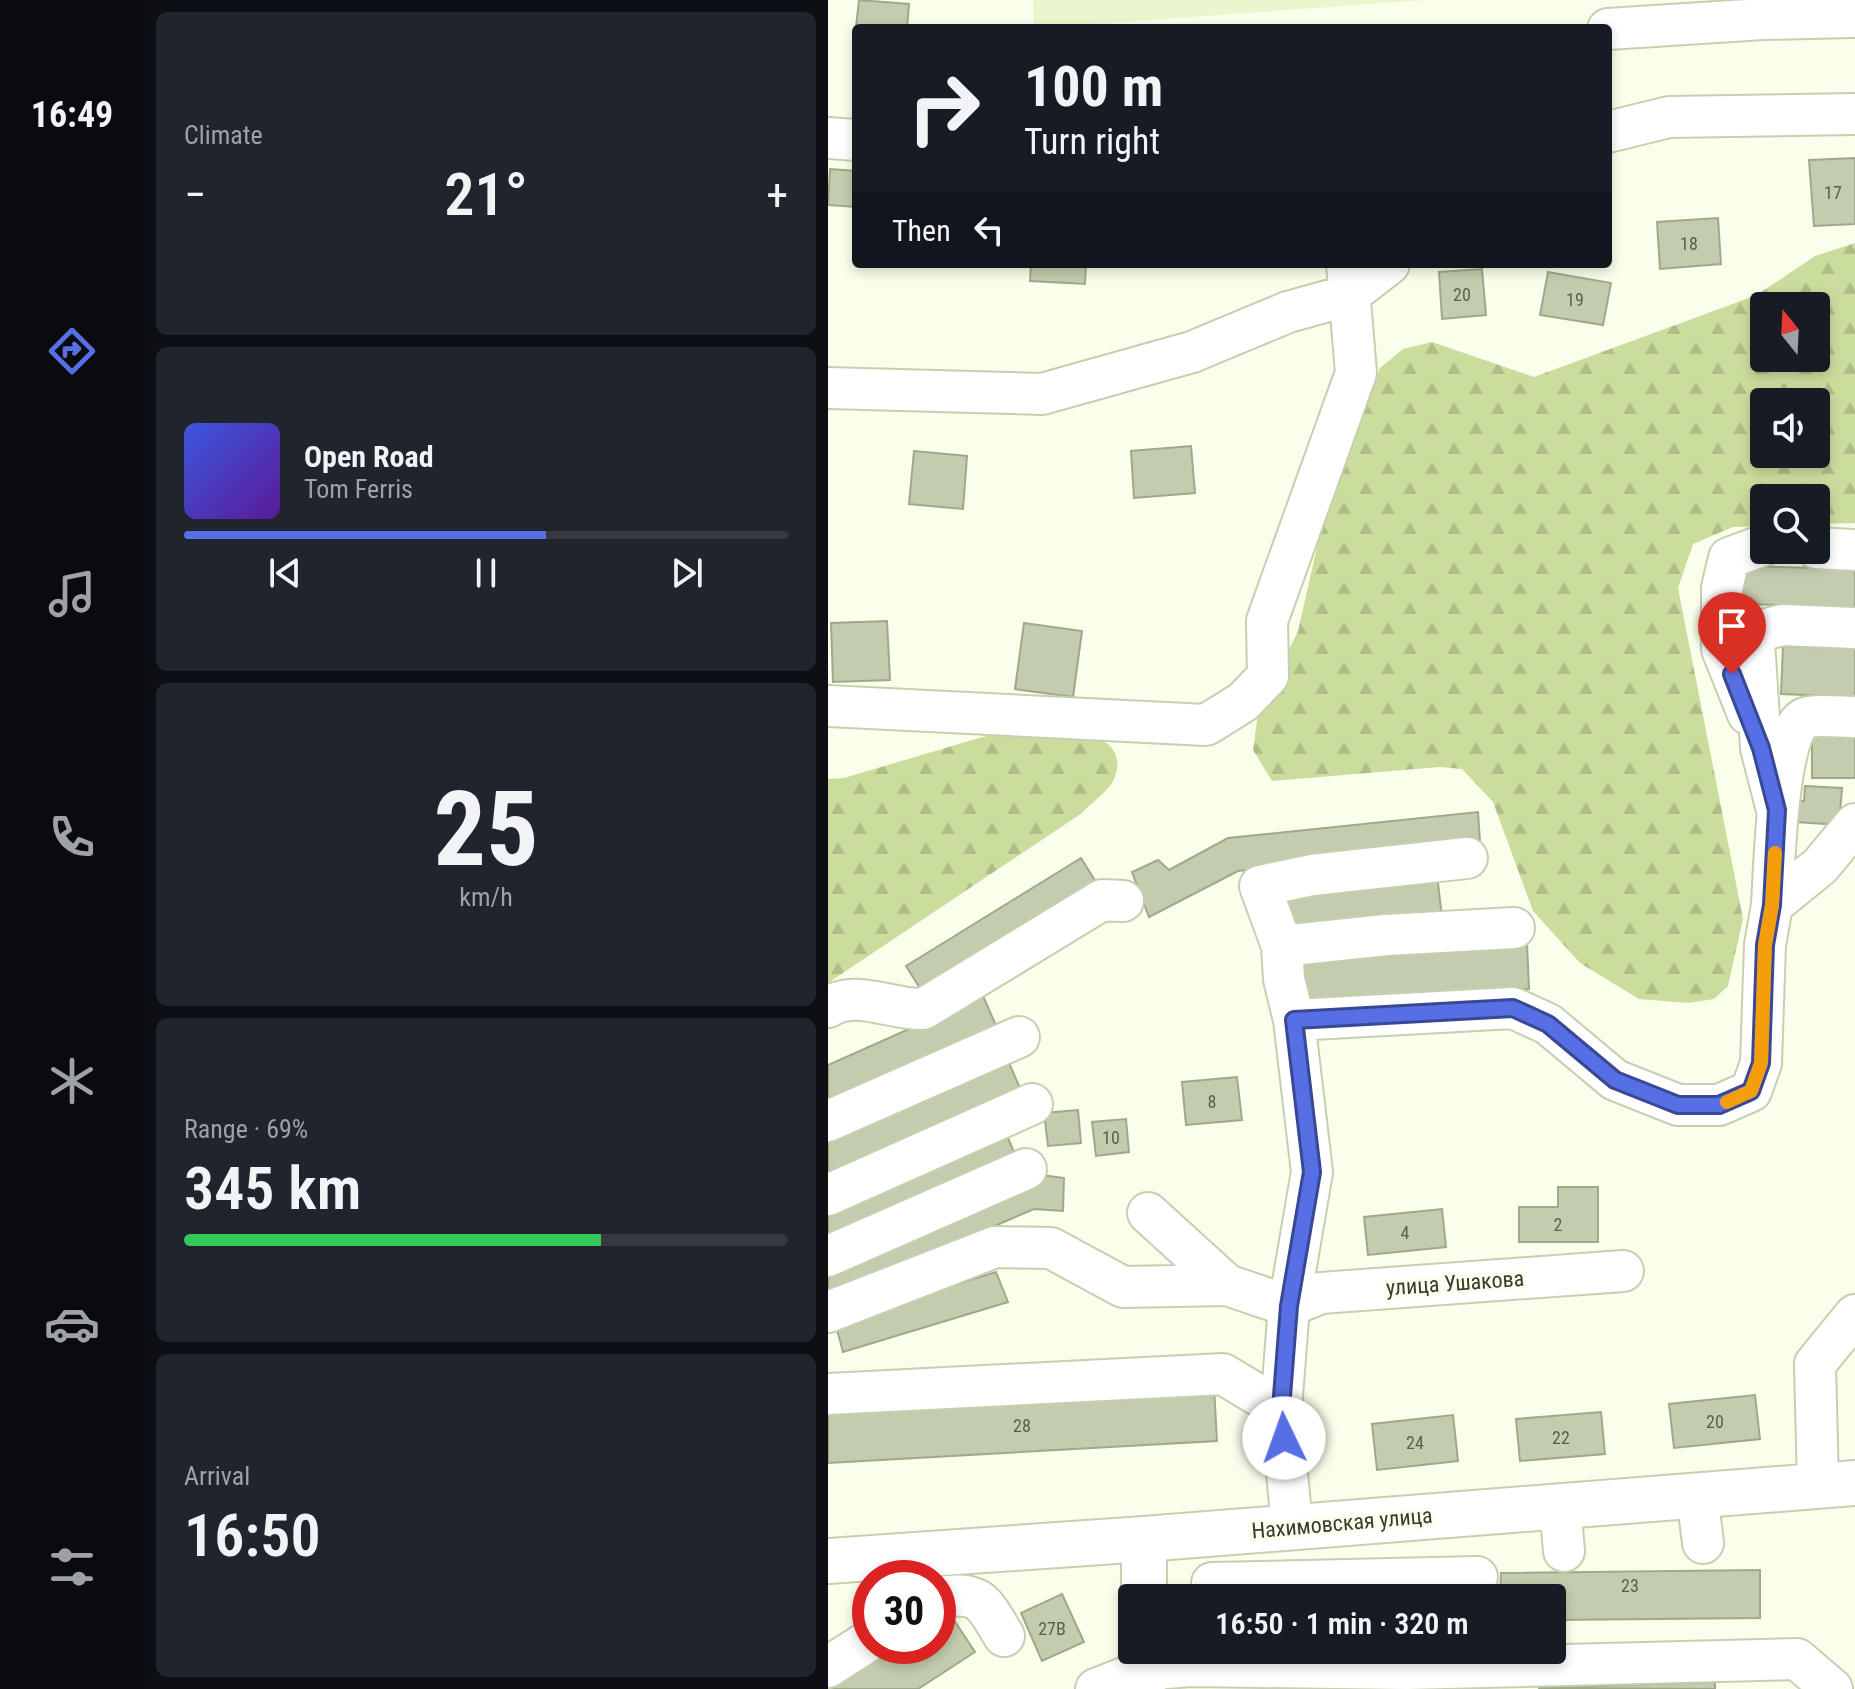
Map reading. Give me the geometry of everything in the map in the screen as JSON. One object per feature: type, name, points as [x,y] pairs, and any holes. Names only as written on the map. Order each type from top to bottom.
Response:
[{"type":"main road","name":"Нахимовская улица","points":[[828,1561],[1836,1484]]},
{"type":"main road","points":[[1144,1539],[1144,1584]]},
{"type":"street","points":[[1612,29],[1763,19],[1855,17]]},
{"type":"street","points":[[1612,110],[1669,117],[1855,114]]},
{"type":"street","points":[[1612,131],[1669,117]]},
{"type":"street","points":[[828,138],[852,140]]},
{"type":"street","points":[[828,388],[1042,394],[1192,352],[1288,312],[1348,279],[1378,268]]},
{"type":"street","points":[[828,706],[1206,725],[1243,702],[1268,676],[1267,621],[1356,373],[1348,279]]},
{"type":"street","points":[[1830,549],[1855,550]]},
{"type":"street","points":[[1750,550],[1729,558],[1722,588],[1722,649],[1761,748],[1777,810]]},
{"type":"street","points":[[1761,748],[1754,642],[1763,630],[1783,625],[1855,628]]},
{"type":"street","points":[[1294,1020],[1513,1008],[1548,1024],[1615,1080],[1678,1105],[1719,1105],[1751,1091],[1761,1063],[1765,945],[1772,905],[1777,810],[1794,727],[1806,718],[1855,717]]},
{"type":"street","points":[[1772,905],[1820,866],[1855,824]]},
{"type":"street","points":[[1292,1526],[1281,1409],[1289,1306],[1312,1172],[1282,946],[1260,886],[1312,875],[1467,858]]},
{"type":"street","points":[[828,1007],[847,999],[923,1009],[1102,900],[1123,901]]},
{"type":"street","points":[[1282,946],[1386,935],[1514,928]]},
{"type":"street","points":[[828,1121],[1019,1037]]},
{"type":"street","points":[[828,1195],[1032,1104]]},
{"type":"street","points":[[828,1256],[1026,1169]]},
{"type":"street","points":[[1148,1213],[1227,1285]]},
{"type":"street","points":[[828,1312],[995,1247],[1051,1248],[1123,1287],[1227,1285],[1289,1306]]},
{"type":"street","name":"улица Ушакова","points":[[1289,1306],[1321,1293],[1623,1271]]},
{"type":"street","points":[[1836,1484],[1815,1364],[1855,1315]]},
{"type":"street","points":[[828,1394],[1223,1374],[1281,1409]]},
{"type":"street","points":[[1697,1494],[1703,1543]]},
{"type":"street","points":[[1560,1505],[1564,1551]]},
{"type":"street","points":[[956,1592],[989,1574],[1016,1548]]},
{"type":"street","points":[[1212,1584],[1477,1577]]},
{"type":"street","points":[[956,1596],[984,1602],[1004,1636]]},
{"type":"street","points":[[828,1667],[852,1652]]},
{"type":"street","points":[[1317,1664],[1406,1669],[1797,1659],[1832,1689]]},
{"type":"street","points":[[1096,1689],[1144,1670],[1178,1664]]},
{"type":"shaded area","points":[[1033,0],[1427,0],[1090,24],[1034,24]]},
{"type":"green space","points":[[1855,243],[1855,523],[1830,524],[1830,484],[1750,484],[1750,526],[1733,527],[1693,544],[1678,588],[1743,919],[1728,986],[1714,999],[1688,1003],[1639,999],[1580,963],[1533,911],[1493,802],[1462,769],[1439,767],[1272,781],[1253,750],[1258,713],[1298,631],[1319,538],[1380,368],[1403,349],[1432,342],[1534,377],[1750,298],[1750,372],[1830,372],[1830,292],[1761,292],[1815,256]]},
{"type":"green space","points":[[1023,725],[1069,729],[1101,739],[1112,748],[1117,761],[1113,782],[1082,813],[828,983],[828,779],[844,778]]},
{"type":"building","points":[[859,0],[909,4],[907,24],[856,24]]},
{"type":"building","points":[[1855,158],[1855,224],[1814,226],[1809,160]]},
{"type":"building","points":[[830,169],[852,171],[852,207],[828,205]]},
{"type":"building","points":[[1718,218],[1721,264],[1660,269],[1657,222]]},
{"type":"building","points":[[1031,268],[1086,268],[1085,284],[1030,281]]},
{"type":"building","points":[[1482,269],[1486,315],[1442,319],[1439,272]]},
{"type":"building","points":[[1548,272],[1611,283],[1603,325],[1540,315]]},
{"type":"building","points":[[1191,446],[1195,493],[1134,498],[1131,451]]},
{"type":"building","points":[[914,451],[967,456],[963,509],[909,504]]},
{"type":"building","points":[[1743,566],[1855,569],[1855,607],[1742,604]]},
{"type":"building","points":[[887,621],[890,680],[833,682],[831,623]]},
{"type":"building","points":[[1024,623],[1082,631],[1073,697],[1015,689]]},
{"type":"building","points":[[1783,646],[1855,649],[1855,697],[1781,694]]},
{"type":"building","points":[[1812,734],[1855,734],[1855,778],[1812,778]]},
{"type":"building","points":[[1805,786],[1842,788],[1839,825],[1796,822],[1797,800],[1804,801]]},
{"type":"building","points":[[1478,812],[1480,842],[1238,871],[1149,917],[1132,872],[1158,860],[1169,870],[1228,838]]},
{"type":"building","points":[[1081,858],[1101,890],[926,998],[906,966]]},
{"type":"building","points":[[1437,874],[1442,918],[1288,934],[1283,890]]},
{"type":"building","points":[[1527,943],[1529,989],[1296,1000],[1294,953]]},
{"type":"building","points":[[983,996],[998,1030],[828,1106],[828,1065]]},
{"type":"building","points":[[1007,1058],[1022,1093],[828,1177],[828,1136]]},
{"type":"building","points":[[1237,1077],[1242,1120],[1186,1125],[1182,1082]]},
{"type":"building","points":[[1078,1110],[1081,1143],[1048,1146],[1044,1113]]},
{"type":"building","points":[[1126,1119],[1129,1152],[1096,1156],[1092,1122]]},
{"type":"building","points":[[1005,1131],[1019,1164],[828,1246],[828,1207]]},
{"type":"building","points":[[1035,1174],[1064,1178],[1063,1211],[1034,1209],[828,1298],[828,1264]]},
{"type":"building","points":[[1558,1187],[1598,1187],[1598,1242],[1519,1242],[1519,1207],[1558,1207]]},
{"type":"building","points":[[1442,1209],[1446,1247],[1368,1255],[1364,1217]]},
{"type":"building","points":[[996,1272],[1008,1302],[843,1352],[835,1322]]},
{"type":"building","points":[[1214,1387],[1217,1441],[828,1463],[828,1408]]},
{"type":"building","points":[[1755,1395],[1760,1439],[1674,1448],[1669,1404]]},
{"type":"building","points":[[1601,1412],[1605,1454],[1520,1461],[1516,1419]]},
{"type":"building","points":[[1453,1415],[1458,1461],[1377,1470],[1372,1424]]},
{"type":"building","points":[[1760,1570],[1760,1618],[1566,1620],[1566,1584],[1501,1584],[1501,1573]]},
{"type":"building","points":[[1062,1594],[1084,1642],[1042,1661],[1021,1613]]},
{"type":"building","points":[[956,1623],[975,1652],[918,1689],[828,1689],[866,1664],[956,1664]]},
{"type":"building","points":[[1715,1682],[1715,1689],[1538,1688]]},
{"type":"slow traffic","points":[[1727,1102],[1751,1091],[1761,1063],[1765,945],[1772,905],[1775,853]]},
{"type":"route","points":[[1284,1438],[1281,1409],[1289,1306],[1312,1172],[1294,1020],[1513,1008],[1548,1024],[1615,1080],[1678,1105],[1719,1105],[1751,1091],[1761,1063],[1765,945],[1772,905],[1777,810],[1761,748],[1732,674]]}]
